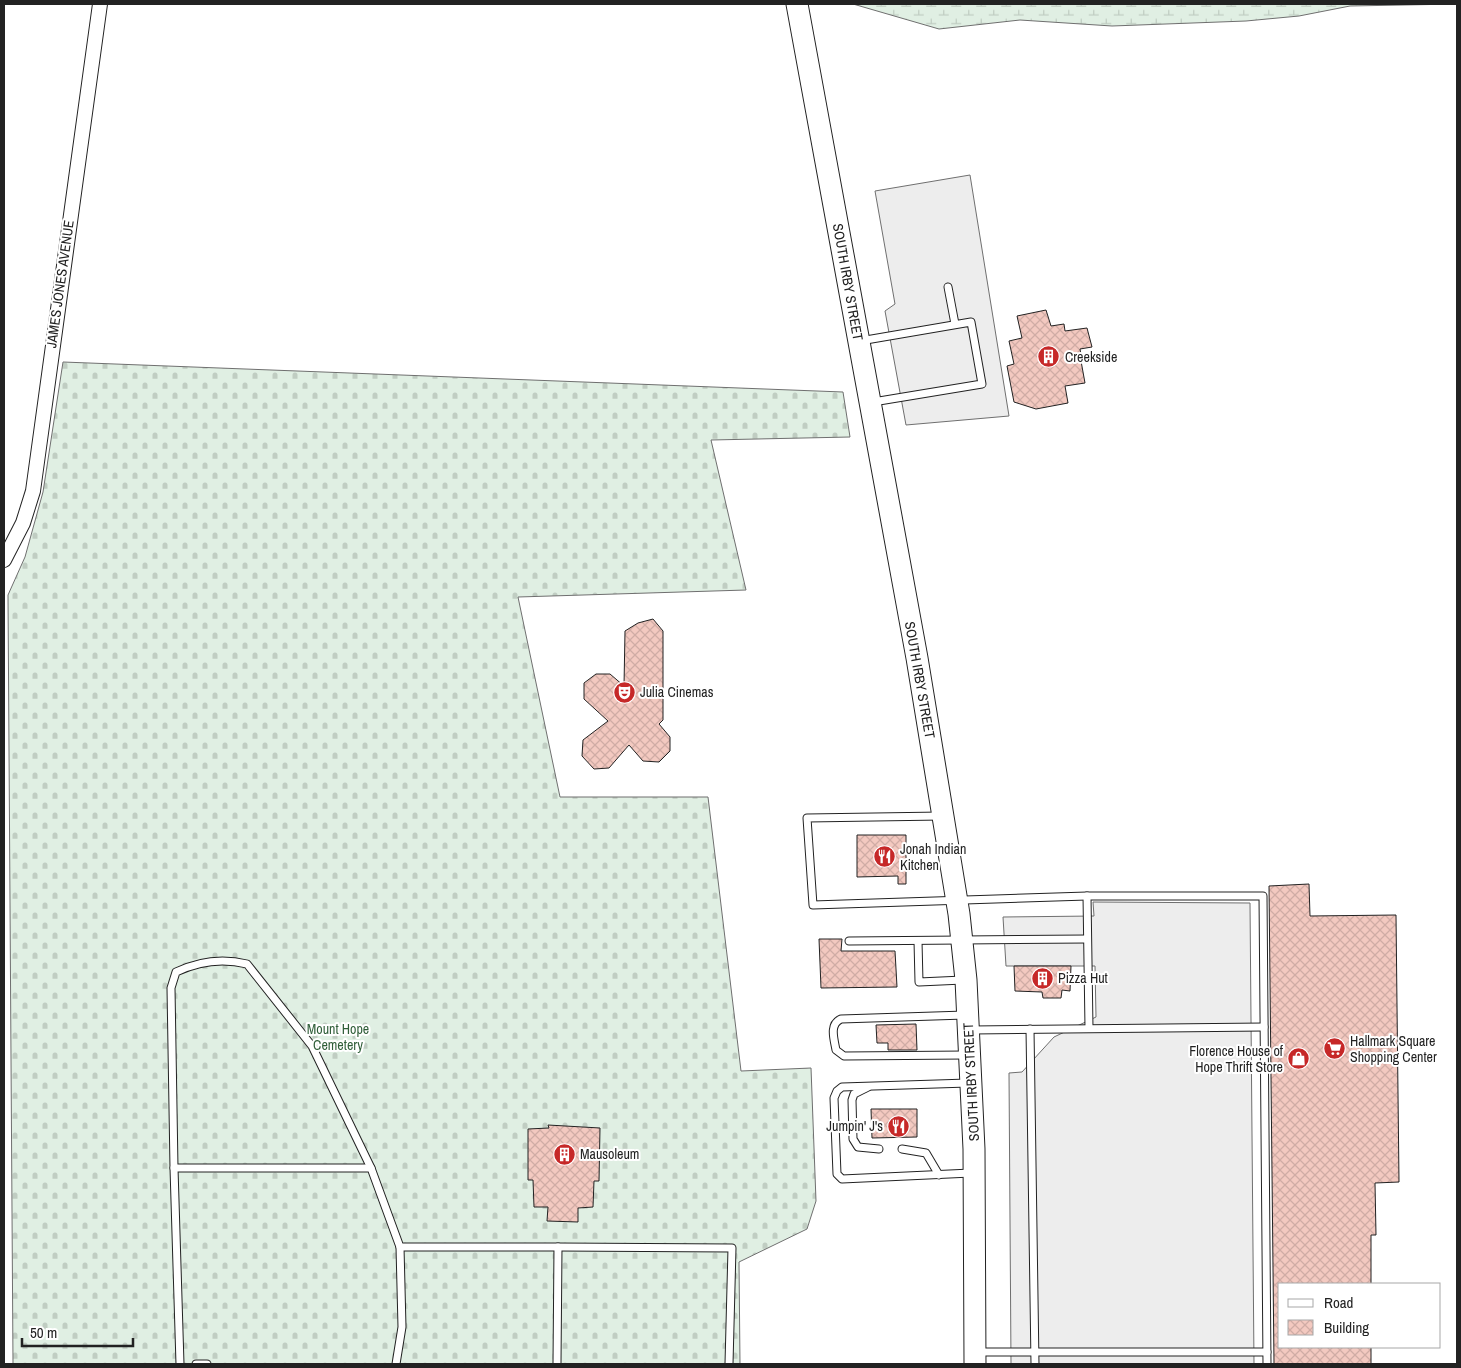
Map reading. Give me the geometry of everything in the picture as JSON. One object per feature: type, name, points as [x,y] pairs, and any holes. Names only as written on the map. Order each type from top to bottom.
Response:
[{"type":"main road","name":"SOUTH IRBY STREET","points":[[797,4],[944,816],[957,901],[966,980],[970,1056],[974,1173],[975,1358]]},
{"type":"street","name":"JAMES JONES AVENUE","points":[[4,560],[23,522],[32,491],[100,4]]},
{"type":"lane","points":[[948,287],[955,324]]},
{"type":"lane","points":[[859,341],[971,322],[982,384],[870,402]]},
{"type":"lane","points":[[944,816],[807,818],[813,905],[1086,896],[1263,896],[1267,1364]]},
{"type":"lane","points":[[1086,896],[1089,1028]]},
{"type":"lane","points":[[849,941],[1087,939]]},
{"type":"lane","points":[[918,941],[919,982],[966,980]]},
{"type":"lane","points":[[180,1364],[171,988],[176,972],[192,964],[235,961],[248,964],[312,1046],[371,1168],[400,1247],[402,1327],[396,1364]]},
{"type":"lane","points":[[970,1056],[844,1056],[836,1050],[833,1027],[836,1021],[841,1019],[968,1022],[1030,1029],[1264,1027]]},
{"type":"lane","points":[[1030,1029],[1034,1364]]},
{"type":"lane","points":[[971,1083],[842,1087],[837,1091],[834,1098],[837,1174],[842,1178],[848,1180],[974,1173]]},
{"type":"lane","points":[[873,1085],[854,1094],[852,1100],[853,1139],[858,1147],[879,1149]]},
{"type":"lane","points":[[902,1149],[926,1153],[939,1175]]},
{"type":"lane","points":[[174,1168],[371,1168]]},
{"type":"lane","points":[[400,1247],[732,1248],[729,1364]]},
{"type":"lane","points":[[557,1364],[558,1247]]},
{"type":"lane","points":[[975,1358],[1034,1352],[1267,1352]]},
{"type":"lane","points":[[196,1364],[207,1364]]},
{"type":"green space","points":[[853,4],[1457,4],[1350,6],[1299,16],[1246,21],[1112,26],[1020,20],[939,29]]},
{"type":"green space","name":"Mount Hope Cemetery","points":[[63,362],[843,392],[850,437],[711,440],[746,590],[518,597],[560,797],[708,797],[741,1071],[811,1068],[816,1201],[807,1229],[739,1262],[740,1364],[13,1364],[8,595],[25,557],[43,492]]},
{"type":"shaded area","points":[[970,175],[1009,416],[906,425],[885,311],[895,304],[875,191]]},
{"type":"shaded area","points":[[1093,902],[1250,903],[1254,1364],[1011,1364],[1009,1073],[1022,1072],[1054,1037],[1096,1017],[1095,966],[1006,966],[1003,917],[1094,916]]},
{"type":"building","name":"Creekside","points":[[1046,310],[1051,326],[1064,324],[1065,331],[1087,328],[1092,347],[1080,349],[1081,355],[1084,355],[1085,360],[1081,361],[1085,383],[1065,386],[1068,403],[1036,409],[1014,402],[1007,366],[1014,364],[1009,341],[1022,338],[1017,316]]},
{"type":"building","name":"Julia Cinemas","points":[[653,619],[663,631],[663,720],[659,724],[670,737],[670,751],[659,762],[643,761],[629,745],[609,768],[594,769],[582,756],[583,740],[608,721],[584,699],[584,683],[596,674],[610,674],[624,686],[625,631],[638,623]]},
{"type":"building","points":[[857,835],[906,835],[906,884],[898,884],[898,876],[857,877]]},
{"type":"building","name":"Hallmark Square Shopping Center","points":[[1309,884],[1310,916],[1396,915],[1399,1182],[1375,1183],[1376,1235],[1371,1235],[1371,1283],[1278,1283],[1278,1348],[1371,1348],[1371,1364],[1274,1364],[1269,886]]},
{"type":"building","points":[[819,939],[842,939],[841,951],[895,951],[897,987],[821,988]]},
{"type":"building","name":"Pizza Hut","points":[[1014,966],[1071,966],[1070,991],[1062,990],[1061,998],[1043,998],[1042,992],[1015,991]]},
{"type":"building","points":[[916,1024],[917,1050],[888,1050],[888,1043],[877,1043],[876,1025]]},
{"type":"building","points":[[871,1109],[917,1109],[917,1137],[872,1138]]},
{"type":"building","name":"Mausoleum","points":[[548,1125],[600,1128],[599,1181],[594,1181],[593,1207],[578,1208],[578,1222],[547,1221],[548,1207],[534,1207],[533,1180],[528,1180],[528,1129],[549,1128]]},
{"type":"place","name":"Creekside","points":[[1049,357]]},
{"type":"place","name":"Julia Cinemas","points":[[624,692]]},
{"type":"place","name":"Jonah Indian Kitchen","points":[[884,857]]},
{"type":"place","name":"Pizza Hut","points":[[1042,978]]},
{"type":"place","name":"Hallmark Square Shopping Center","points":[[1334,1049]]},
{"type":"place","name":"Florence House of Hope Thrift Store","points":[[1299,1059]]},
{"type":"place","name":"Jumpin' J's","points":[[899,1126]]},
{"type":"place","name":"Mausoleum","points":[[564,1154]]}]
